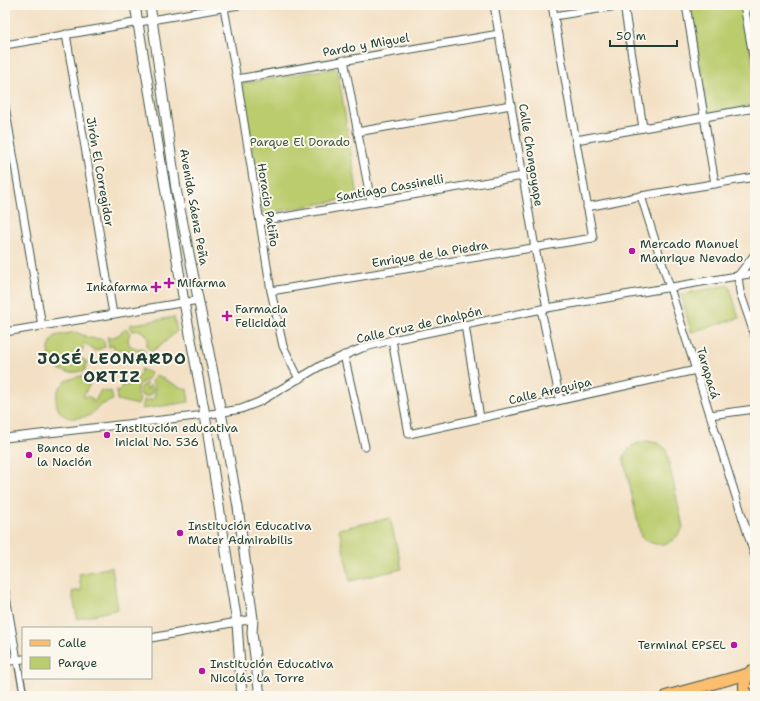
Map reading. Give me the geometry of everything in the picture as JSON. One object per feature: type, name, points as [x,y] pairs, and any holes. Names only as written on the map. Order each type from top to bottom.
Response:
[{"type":"main road","points":[[667,696],[753,671]]},
{"type":"main road","points":[[746,696],[744,685],[753,671]]},
{"type":"street","name":"Avenida Sáenz Peña","points":[[135,5],[184,302],[205,415],[237,623],[242,696]]},
{"type":"street","name":"Avenida Sáenz Peña","points":[[150,5],[176,189],[221,412],[238,507],[253,619],[252,633],[260,696]]},
{"type":"street","points":[[5,45],[138,21],[239,5]]},
{"type":"street","name":"Calle Chongoyape","points":[[494,5],[560,400]]},
{"type":"street","points":[[552,5],[588,207],[641,196],[755,177]]},
{"type":"street","points":[[554,16],[623,5],[643,128]]},
{"type":"street","points":[[686,5],[715,184]]},
{"type":"street","points":[[744,5],[755,67]]},
{"type":"street","name":"Horacio Patiño","points":[[224,8],[271,291],[283,346],[299,379]]},
{"type":"street","name":"Jirón El Corregidor","points":[[66,34],[113,314]]},
{"type":"street","name":"Pardo y Miguel","points":[[237,79],[499,34]]},
{"type":"street","points":[[344,60],[371,202]]},
{"type":"street","points":[[357,132],[511,105]]},
{"type":"street","points":[[5,106],[42,326]]},
{"type":"street","points":[[576,140],[755,108]]},
{"type":"street","name":"Santiago Cassinelli","points":[[260,221],[523,176]]},
{"type":"street","name":"Tarapacá","points":[[641,196],[710,415],[752,536],[755,557]]},
{"type":"street","name":"Enrique de la Piedra","points":[[271,291],[593,238],[588,207]]},
{"type":"street","points":[[755,254],[738,276],[740,292],[755,336]]},
{"type":"street","name":"Calle Cruz de Chalpón","points":[[5,438],[205,415],[241,409],[259,402],[322,365],[344,355],[392,340],[544,308],[755,274]]},
{"type":"street","points":[[5,332],[199,300]]},
{"type":"street","points":[[465,325],[480,418]]},
{"type":"street","name":"Calle Arequipa","points":[[392,340],[410,434],[696,370]]},
{"type":"street","points":[[344,355],[365,447]]},
{"type":"street","points":[[710,415],[755,408]]},
{"type":"street","points":[[5,592],[20,660],[22,678]]},
{"type":"street","points":[[152,638],[253,619]]},
{"type":"street","points":[[5,662],[20,660]]},
{"type":"street","points":[[22,679],[24,696]]},
{"type":"green space","points":[[690,5],[742,5],[755,76],[755,105],[708,113]]},
{"type":"green space","name":"Parque El Dorado","points":[[335,68],[338,71],[358,197],[263,214],[242,86],[244,83]]},
{"type":"green space","points":[[729,285],[739,318],[691,332],[681,294]]},
{"type":"green space","points":[[174,317],[177,331],[151,352],[146,346],[148,340],[146,334],[139,330],[133,331],[129,325]]},
{"type":"green space","points":[[126,328],[130,333],[128,339],[129,345],[137,349],[142,348],[147,354],[139,360],[132,352],[115,350],[113,345],[109,347],[107,336],[109,338],[114,337]]},
{"type":"green space","points":[[76,332],[89,338],[103,339],[105,347],[95,351],[84,343],[82,345],[84,347],[80,353],[77,352],[75,354],[87,362],[85,370],[66,372],[57,369],[50,361],[49,356],[52,341],[55,336]]},
{"type":"green space","points":[[141,369],[151,373],[148,380],[142,382],[137,388],[137,394],[140,399],[138,405],[117,400],[116,391],[119,392],[121,390],[121,386],[137,380]]},
{"type":"green space","points":[[86,375],[90,384],[83,396],[93,399],[92,401],[94,403],[101,390],[107,392],[111,391],[113,400],[100,406],[88,416],[71,418],[65,416],[58,409],[56,404],[59,388],[68,380]]},
{"type":"green space","points":[[155,375],[179,387],[187,389],[189,402],[142,409],[144,400],[152,399],[155,395],[155,388],[152,382]]},
{"type":"green space","points":[[146,383],[146,388],[148,389],[150,385],[153,389],[152,394],[146,397],[141,395],[139,390],[141,386]]},
{"type":"green space","points":[[646,441],[658,443],[666,449],[683,527],[675,538],[665,544],[653,543],[641,537],[623,456],[633,445]]},
{"type":"green space","points":[[390,518],[402,569],[350,581],[339,529]]},
{"type":"green space","points":[[112,567],[118,609],[77,619],[72,592],[81,590],[79,574]]},
{"type":"place","name":"Mercado Manuel Manrique Nevado","points":[[632,251]]},
{"type":"place","name":"Mifarma","points":[[169,283]]},
{"type":"place","name":"Inkafarma","points":[[156,287]]},
{"type":"place","name":"Farmacia Felicidad","points":[[227,316]]},
{"type":"place","name":"Institución educativa inicial No. 536","points":[[107,435]]},
{"type":"place","name":"Banco de la Nación","points":[[29,455]]},
{"type":"place","name":"Institución Educativa Mater Admirabilis","points":[[180,533]]},
{"type":"place","name":"Terminal EPSEL","points":[[734,645]]},
{"type":"place","name":"Institución Educativa Nicolás La Torre","points":[[202,671]]},
{"type":"district","name":"JOSÉ LEONARDO ORTIZ","points":[[112,367]]}]
